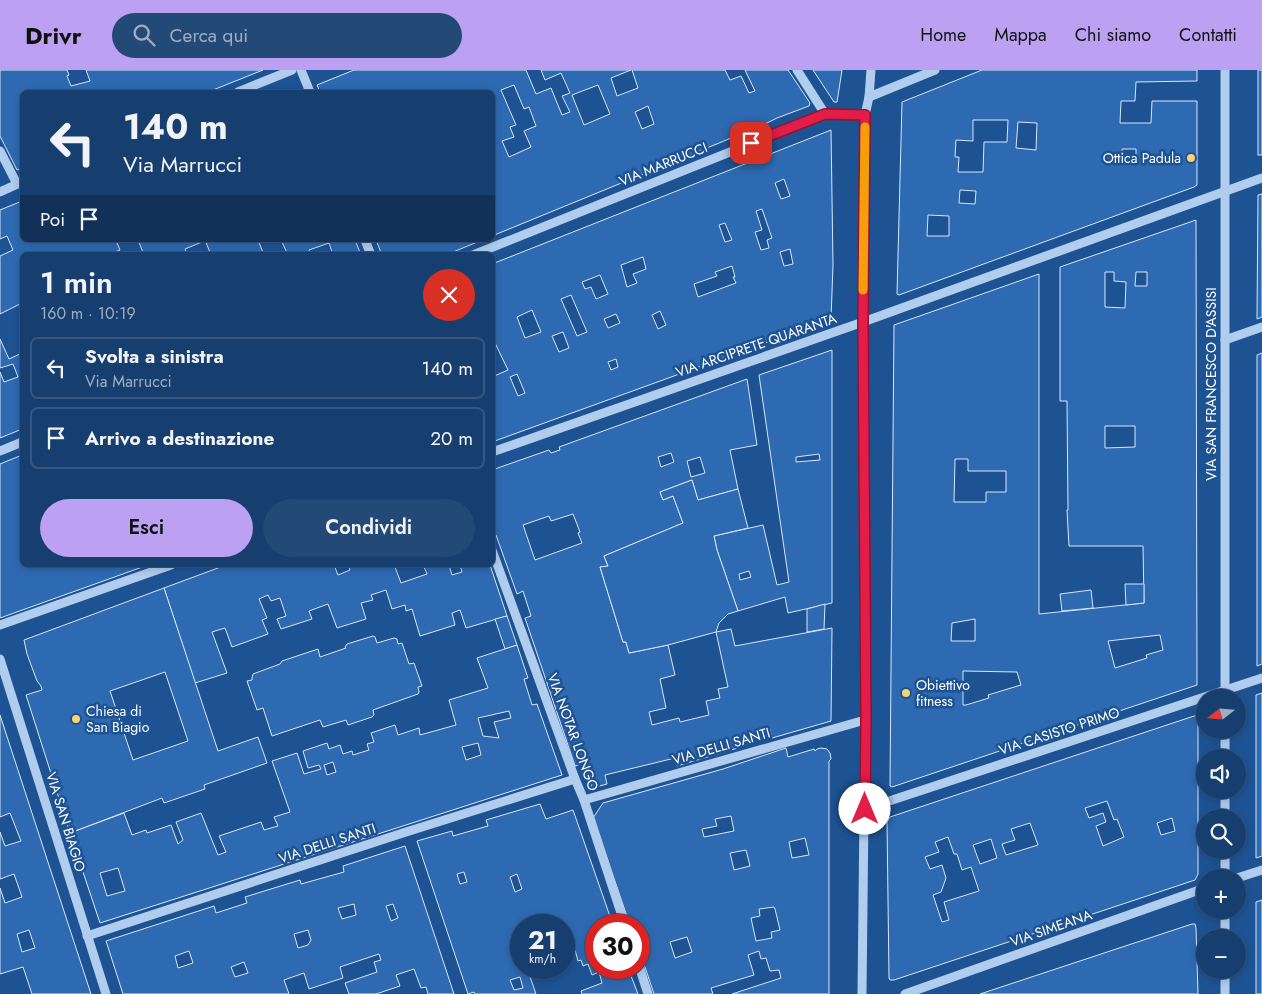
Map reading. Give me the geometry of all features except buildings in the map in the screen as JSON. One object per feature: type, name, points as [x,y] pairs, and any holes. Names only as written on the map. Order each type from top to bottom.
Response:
[{"type":"street","points":[[243,90],[292,70]]},
{"type":"street","points":[[301,70],[309,90]]},
{"type":"street","points":[[797,70],[825,114]]},
{"type":"street","points":[[862,994],[866,720],[863,322],[865,115],[872,70]]},
{"type":"street","points":[[869,97],[935,70]]},
{"type":"street","name":"VIA SAN FRANCESCO D'ASSISI","points":[[1225,70],[1225,689]]},
{"type":"street","name":"VIA MARRUCCI","points":[[480,252],[825,114],[865,115]]},
{"type":"street","points":[[0,151],[20,183],[0,192]]},
{"type":"street","name":"VIA ARCIPRETE QUARANTA","points":[[495,451],[863,322],[1262,178]]},
{"type":"street","points":[[1225,340],[1262,327]]},
{"type":"street","points":[[0,451],[20,443]]},
{"type":"street","name":"VIA NOTAR LONGO","points":[[495,558],[584,800],[621,914]]},
{"type":"street","points":[[0,625],[165,567]]},
{"type":"street","name":"VIA SAN BIAGIO","points":[[0,659],[106,994]]},
{"type":"street","name":"VIA CASISTO PRIMO","points":[[1237,689],[1262,678]]},
{"type":"street","name":"VIA CASISTO PRIMO","points":[[865,809],[1196,703]]},
{"type":"street","name":"VIA DELLI SANTI","points":[[584,800],[866,720]]},
{"type":"street","name":"VIA DELLI SANTI","points":[[87,936],[575,779]]},
{"type":"street","points":[[1246,875],[1262,870]]},
{"type":"street","name":"VIA SIMEANA","points":[[905,994],[1196,891]]},
{"type":"street","points":[[643,979],[648,994]]},
{"type":"street","points":[[1225,979],[1225,994]]},
{"type":"slow traffic","points":[[863,290],[865,127]]},
{"type":"place","name":"Ottica Padula","points":[[1191,158]]},
{"type":"place","name":"Obiettivo fitness","points":[[906,693]]},
{"type":"place","name":"Chiesa di San Biagio","points":[[76,719]]},
{"type":"route","points":[[751,143],[825,114],[865,115],[863,322],[865,809]]}]
